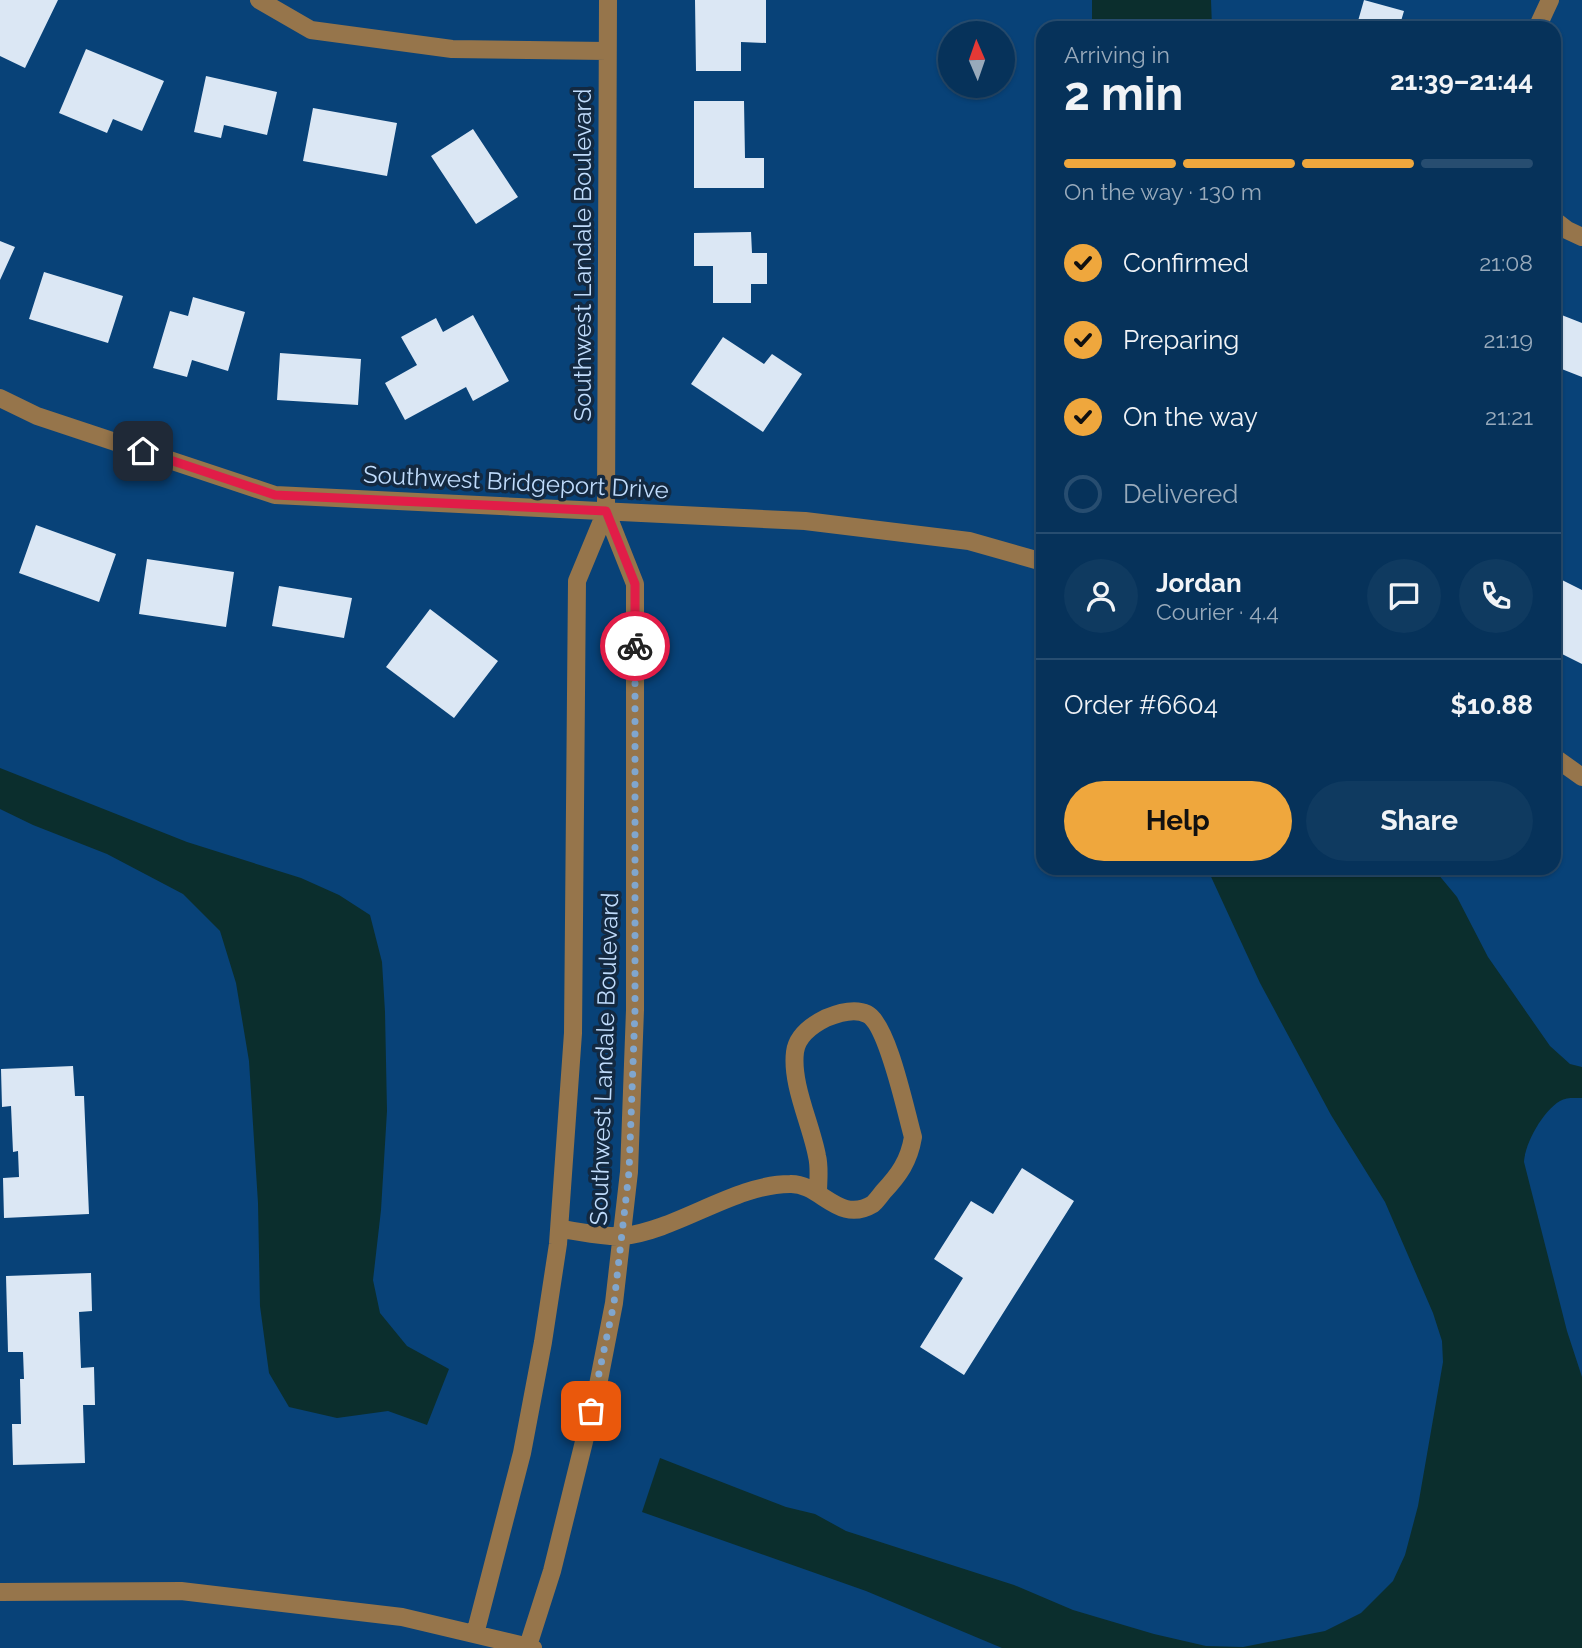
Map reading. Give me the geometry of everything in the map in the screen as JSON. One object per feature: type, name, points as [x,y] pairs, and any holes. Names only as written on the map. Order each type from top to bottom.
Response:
[{"type":"street","points":[[259,0],[311,30],[452,49],[607,51]]},
{"type":"street","name":"Southwest Landale Boulevard","points":[[531,1647],[597,1385],[614,1303],[629,1172],[635,1010],[635,584],[606,511],[608,0]]},
{"type":"street","points":[[1540,21],[1550,0]]},
{"type":"street","points":[[1561,225],[1582,237]]},
{"type":"street","name":"Southwest Bridgeport Drive","points":[[0,398],[37,416],[275,495],[805,521],[969,541],[1036,560]]},
{"type":"street","name":"Southwest Landale Boulevard","points":[[475,1634],[522,1453],[543,1342],[560,1229],[573,1033],[577,580],[606,511]]},
{"type":"street","points":[[1561,762],[1582,776]]},
{"type":"street","points":[[560,1229],[622,1236],[660,1226],[766,1186],[793,1183],[818,1193],[837,1207],[851,1210],[873,1204],[899,1175],[910,1155],[913,1138],[883,1032],[869,1015],[852,1012],[817,1022],[803,1034],[795,1048],[794,1063],[818,1158],[818,1193]]},
{"type":"street","points":[[0,1592],[181,1591],[402,1617],[506,1644],[531,1647]]},
{"type":"shaded area","points":[[1092,0],[1211,0],[1212,21],[1092,21]]},
{"type":"shaded area","points":[[0,768],[187,842],[301,878],[339,895],[370,915],[382,962],[387,1111],[381,1210],[373,1280],[380,1313],[407,1346],[449,1369],[427,1425],[388,1411],[337,1418],[289,1407],[269,1373],[260,1306],[258,1203],[249,1061],[236,983],[220,931],[183,894],[107,854],[0,809]]},
{"type":"shaded area","points":[[1210,875],[1439,875],[1457,897],[1488,957],[1550,1046],[1570,1064],[1582,1067],[1582,1098],[1562,1100],[1547,1112],[1531,1137],[1524,1162],[1567,1331],[1582,1377],[1582,1648],[1002,1648],[866,1591],[642,1512],[660,1458],[786,1507],[815,1514],[846,1531],[1014,1585],[1073,1610],[1206,1646],[1243,1647],[1325,1631],[1361,1613],[1393,1581],[1405,1555],[1418,1506],[1443,1362],[1442,1341],[1433,1313],[1385,1202],[1331,1115],[1260,983]]},
{"type":"building","points":[[0,0],[58,0],[25,68],[0,56]]},
{"type":"building","points":[[695,0],[766,0],[766,43],[741,42],[741,71],[696,71]]},
{"type":"building","points":[[1364,0],[1404,11],[1401,21],[1358,21]]},
{"type":"building","points":[[86,49],[164,81],[142,131],[113,119],[107,133],[59,113]]},
{"type":"building","points":[[206,76],[277,92],[267,135],[224,125],[221,138],[194,132]]},
{"type":"building","points":[[694,101],[744,101],[745,158],[764,158],[764,188],[694,188]]},
{"type":"building","points":[[313,108],[397,123],[387,176],[303,161]]},
{"type":"building","points":[[473,129],[518,197],[476,224],[431,156]]},
{"type":"building","points":[[751,232],[752,253],[767,253],[767,284],[751,284],[751,303],[713,303],[713,266],[694,266],[694,233]]},
{"type":"building","points":[[0,241],[15,247],[0,280]]},
{"type":"building","points":[[44,272],[123,296],[108,343],[29,319]]},
{"type":"building","points":[[193,297],[245,312],[228,371],[192,360],[187,377],[153,368],[170,311],[188,316]]},
{"type":"building","points":[[473,315],[509,381],[473,401],[466,387],[405,420],[385,383],[417,365],[401,337],[436,318],[443,332]]},
{"type":"building","points":[[1561,315],[1582,323],[1582,377],[1561,369]]},
{"type":"building","points":[[723,337],[764,364],[772,354],[802,374],[763,432],[691,384]]},
{"type":"building","points":[[280,353],[361,359],[358,405],[277,400]]},
{"type":"building","points":[[36,525],[116,554],[99,602],[19,573]]},
{"type":"building","points":[[147,559],[234,572],[226,627],[139,614]]},
{"type":"building","points":[[1561,580],[1582,590],[1582,664],[1561,654]]},
{"type":"building","points":[[279,586],[352,598],[344,638],[272,626]]},
{"type":"building","points":[[430,609],[498,661],[454,718],[386,667]]},
{"type":"building","points":[[73,1066],[75,1096],[84,1096],[89,1214],[4,1218],[3,1178],[19,1177],[18,1151],[13,1152],[11,1106],[2,1107],[1,1069]]},
{"type":"building","points":[[1022,1168],[1074,1201],[964,1375],[920,1347],[963,1278],[934,1259],[971,1201],[993,1214]]},
{"type":"building","points":[[91,1273],[92,1311],[79,1312],[81,1368],[94,1367],[95,1405],[83,1405],[85,1463],[13,1465],[12,1424],[21,1424],[20,1379],[24,1379],[23,1352],[8,1352],[6,1276]]},
{"type":"way so far","points":[[591,1411],[614,1303],[629,1172],[635,1010],[635,646]]},
{"type":"route","points":[[143,451],[275,495],[606,511],[635,584],[635,646]]}]
